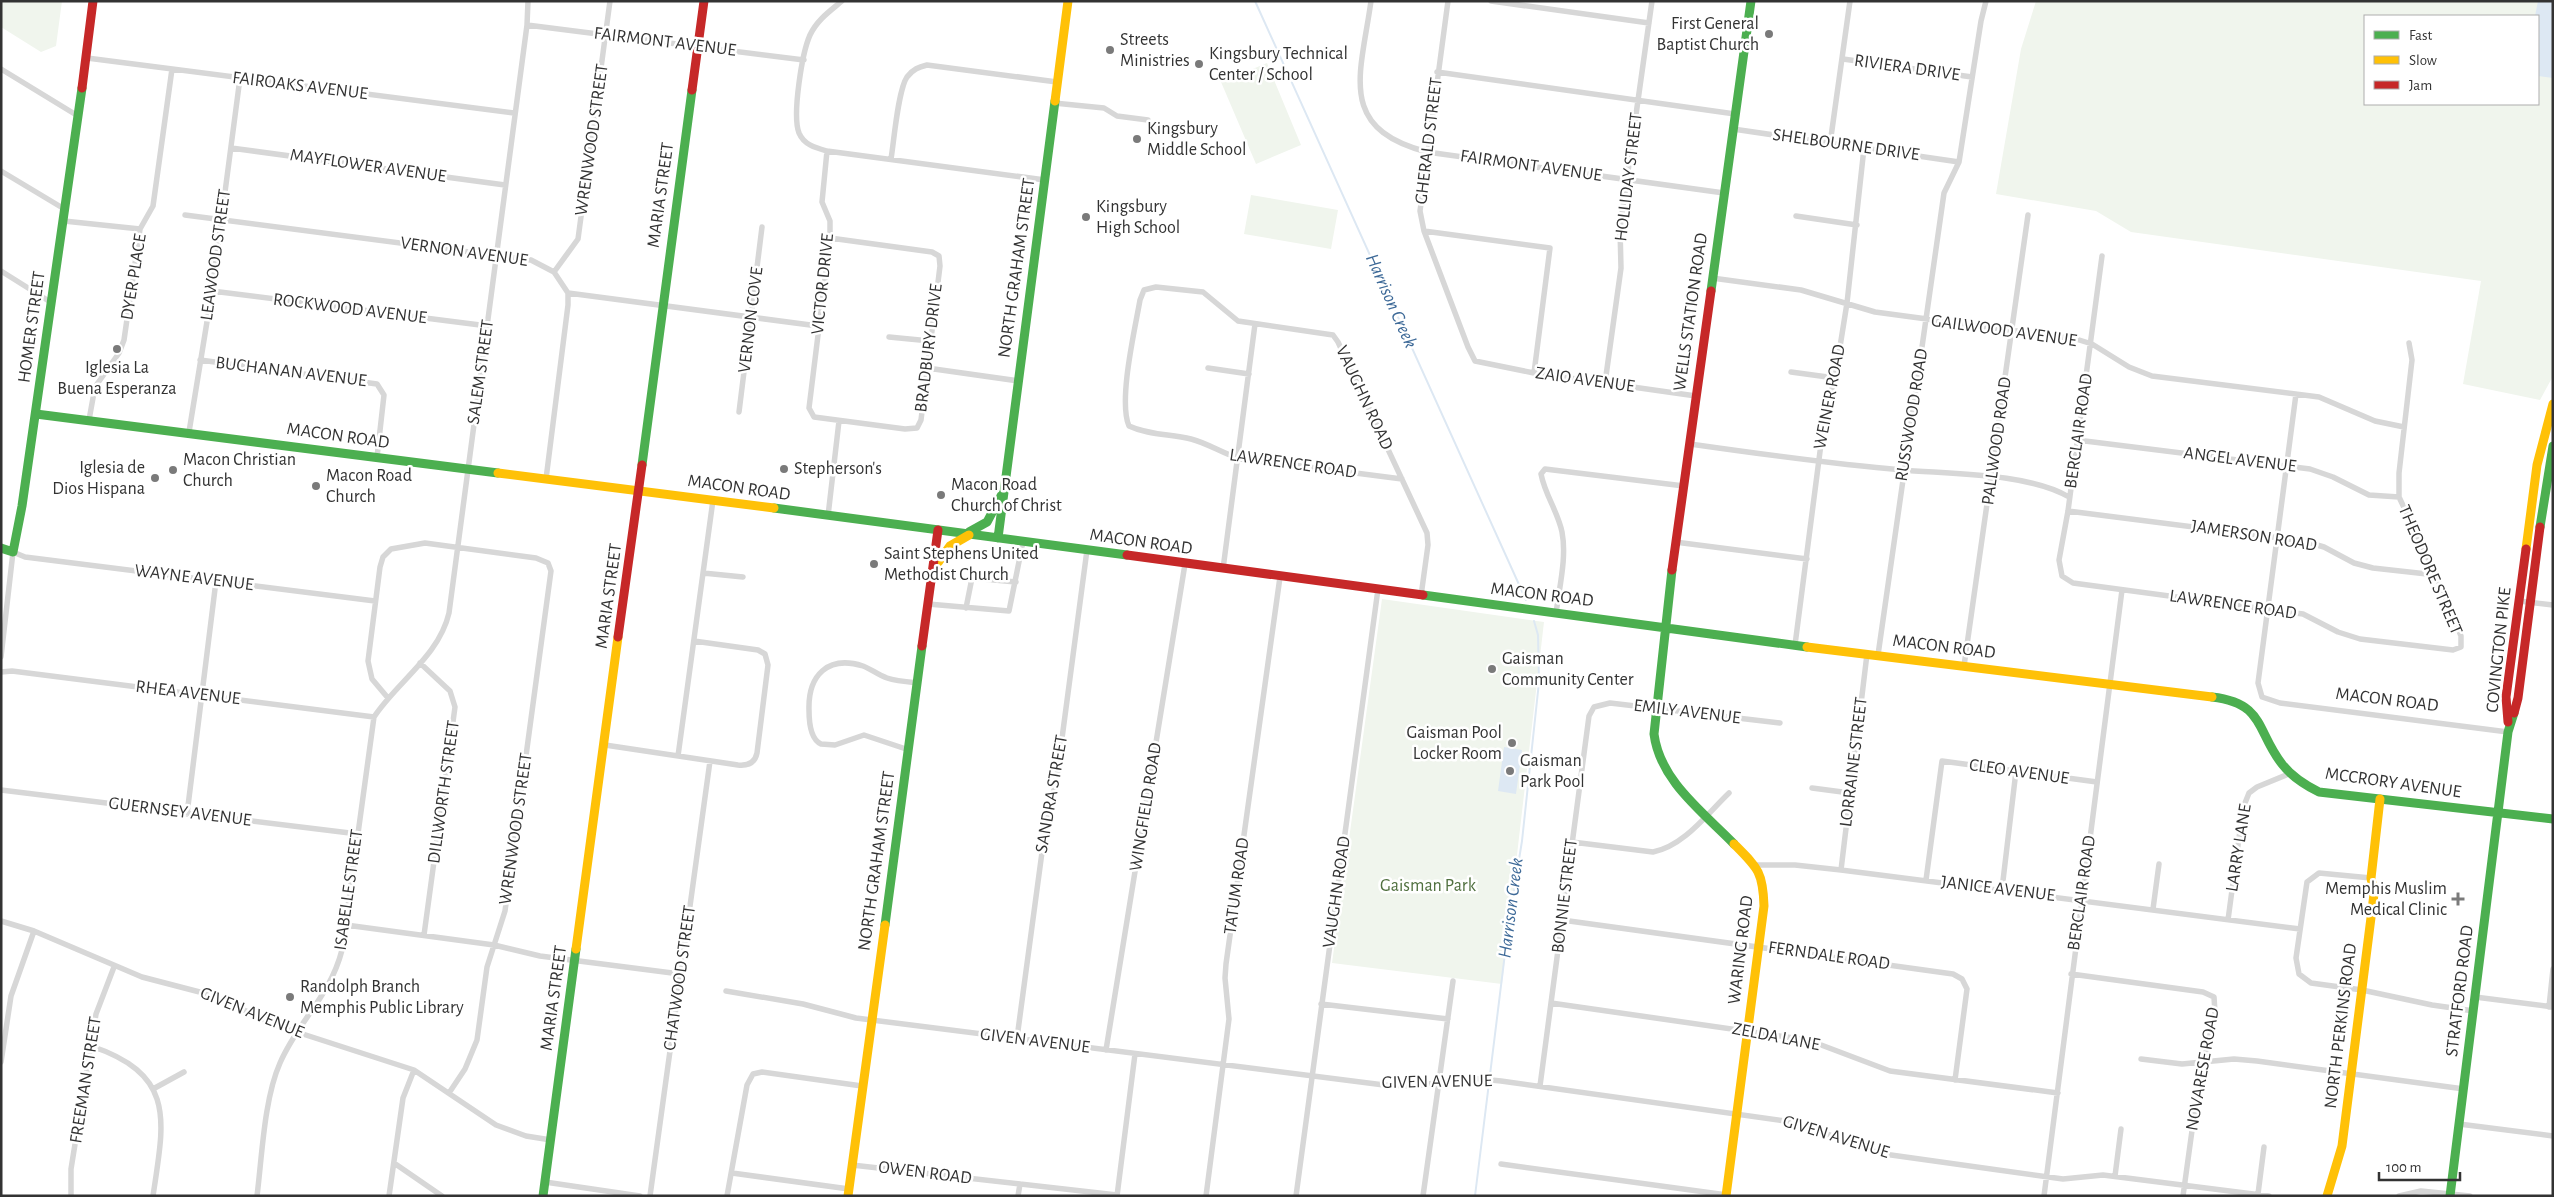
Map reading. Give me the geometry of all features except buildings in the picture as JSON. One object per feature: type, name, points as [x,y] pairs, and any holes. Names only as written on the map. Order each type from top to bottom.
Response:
[{"type":"main road","name":"HOMER STREET","points":[[13,552],[36,414],[66,210],[93,1]]},
{"type":"main road","name":"MARIA STREET","points":[[543,1196],[704,1]]},
{"type":"main road","name":"NORTH GRAHAM STREET","points":[[998,538],[1068,1]]},
{"type":"main road","name":"WELLS STATION ROAD","points":[[1664,627],[1751,1]]},
{"type":"main road","name":"COVINGTON PIKE","points":[[2508,732],[2506,697],[2537,465],[2553,404]]},
{"type":"main road","name":"MACON ROAD","points":[[36,414],[713,500],[1795,646],[2109,683],[2222,698],[2241,704]]},
{"type":"main road","name":"COVINGTON PIKE","points":[[2508,732],[2518,698],[2553,446]]},
{"type":"main road","points":[[932,570],[950,546],[965,534],[978,530],[986,524],[1004,491]]},
{"type":"main road","name":"NORTH GRAHAM STREET","points":[[849,1192],[870,1019],[909,750],[938,530]]},
{"type":"main road","points":[[1,548],[13,552]]},
{"type":"main road","name":"WARING ROAD","points":[[1664,627],[1654,734],[1656,750],[1662,766],[1670,779],[1705,816],[1756,865],[1765,889],[1726,1195]]},
{"type":"main road","name":"MCCRORY AVENUE","points":[[2241,704],[2255,715],[2264,727],[2279,760],[2291,773],[2319,792],[2553,820]]},
{"type":"main road","name":"STRATFORD ROAD","points":[[2451,1194],[2508,732]]},
{"type":"main road","name":"NORTH PERKINS ROAD","points":[[2327,1196],[2340,1158],[2374,894],[2371,878],[2380,800]]},
{"type":"street","name":"SALEM STREET","points":[[374,718],[388,698],[437,642],[447,620],[488,326],[514,113],[527,25],[528,1]]},
{"type":"street","name":"WRENWOOD STREET","points":[[554,272],[578,239],[610,1]]},
{"type":"street","points":[[842,1],[821,18],[814,30],[804,60],[796,118],[799,133],[809,146],[827,152],[1045,180]]},
{"type":"street","name":"FAIRMONT AVENUE","points":[[1371,1],[1360,82],[1361,100],[1367,117],[1384,135],[1408,147],[1427,152],[1724,193]]},
{"type":"street","name":"GHERALD STREET","points":[[1448,1],[1437,72],[1420,211],[1424,231],[1468,347],[1476,361]]},
{"type":"street","points":[[1491,1],[1648,22]]},
{"type":"street","name":"HOLLIDAY STREET","points":[[1605,383],[1620,274],[1620,228],[1652,1]]},
{"type":"street","points":[[1830,144],[1850,1]]},
{"type":"street","name":"RUSSWOOD ROAD","points":[[1878,655],[1944,193],[1959,162],[1986,1]]},
{"type":"street","name":"FAIRMONT AVENUE","points":[[527,25],[698,45],[804,60]]},
{"type":"street","name":"FAIROAKS AVENUE","points":[[87,58],[514,113]]},
{"type":"street","name":"RIVIERA DRIVE","points":[[1843,59],[1972,77]]},
{"type":"street","points":[[891,159],[900,98],[906,78],[914,69],[927,64],[1057,82]]},
{"type":"street","points":[[1,69],[78,116]]},
{"type":"street","name":"DYER PLACE","points":[[89,420],[95,386],[119,353],[124,340],[140,229],[153,206],[172,69]]},
{"type":"street","points":[[1437,72],[1735,114]]},
{"type":"street","name":"LEAWOOD STREET","points":[[189,432],[212,292],[240,78]]},
{"type":"street","points":[[1054,103],[1104,108],[1117,116],[1148,120]]},
{"type":"street","name":"SHELBOURNE DRIVE","points":[[1733,129],[1959,162]]},
{"type":"street","name":"MAYFLOWER AVENUE","points":[[231,148],[505,185]]},
{"type":"street","name":"WEINER ROAD","points":[[1795,646],[1825,408],[1835,378],[1857,225],[1858,184],[1864,148]]},
{"type":"street","name":"VICTOR DRIVE","points":[[827,152],[822,202],[830,222],[830,238],[809,408],[814,417],[838,420]]},
{"type":"street","points":[[1,171],[66,210]]},
{"type":"street","name":"VERNON AVENUE","points":[[185,215],[530,260],[554,272],[568,293]]},
{"type":"street","name":"PALLWOOD ROAD","points":[[1964,666],[2028,215]]},
{"type":"street","points":[[1796,216],[1857,225]]},
{"type":"street","points":[[64,221],[140,229]]},
{"type":"street","name":"VERNON COVE","points":[[739,412],[762,227]]},
{"type":"street","points":[[1424,231],[1550,248],[1534,372]]},
{"type":"street","name":"BRADBURY DRIVE","points":[[830,238],[932,252],[939,256],[940,266],[920,424],[917,428],[905,429],[838,420]]},
{"type":"street","name":"BERCLAIR ROAD","points":[[2062,576],[2059,560],[2092,344],[2102,256]]},
{"type":"street","points":[[1,272],[52,303]]},
{"type":"street","name":"GAILWOOD AVENUE","points":[[1712,278],[1801,290],[1875,312],[2076,339],[2092,344],[2129,367],[2152,376],[2320,397],[2376,421],[2404,427]]},
{"type":"street","name":"VAUGHN ROAD","points":[[1129,426],[1126,418],[1129,363],[1140,300],[1144,290],[1156,287],[1203,292],[1238,321],[1333,335],[1427,533],[1428,545],[1421,596]]},
{"type":"street","name":"ROCKWOOD AVENUE","points":[[212,292],[488,326]]},
{"type":"street","points":[[546,479],[568,293],[818,326]]},
{"type":"street","points":[[1223,569],[1256,324]]},
{"type":"street","points":[[889,337],[930,341]]},
{"type":"street","name":"THEODORE STREET","points":[[2409,343],[2412,360],[2404,427],[2399,497],[2436,575],[2461,636],[2461,647]]},
{"type":"street","name":"BUCHANAN AVENUE","points":[[200,360],[371,382],[381,387],[384,402],[377,457]]},
{"type":"street","name":"ZAIO AVENUE","points":[[1476,361],[1534,372],[1696,396]]},
{"type":"street","points":[[927,368],[1019,381]]},
{"type":"street","points":[[1208,368],[1249,374]]},
{"type":"street","points":[[1791,372],[1835,378]]},
{"type":"street","points":[[2270,608],[2296,394]]},
{"type":"street","points":[[828,516],[838,420]]},
{"type":"street","name":"LAWRENCE ROAD","points":[[1129,426],[1140,431],[1174,435],[1194,440],[1238,458],[1402,479]]},
{"type":"street","name":"ANGEL AVENUE","points":[[2077,440],[2310,469],[2333,477],[2369,495],[2399,497]]},
{"type":"street","points":[[1690,444],[1818,462],[1992,478],[2044,485],[2069,497]]},
{"type":"street","points":[[1556,614],[1564,547],[1562,531],[1543,486],[1541,474],[1545,469],[1684,486]]},
{"type":"street","points":[[678,756],[713,500]]},
{"type":"street","name":"JAMERSON ROAD","points":[[2068,510],[2279,536],[2324,547],[2354,563],[2373,568],[2436,575]]},
{"type":"street","points":[[928,604],[1009,611],[1023,542]]},
{"type":"street","points":[[1675,542],[1807,559]]},
{"type":"street","points":[[388,698],[372,679],[368,665],[381,561],[391,549],[426,543],[458,548]]},
{"type":"street","name":"WRENWOOD STREET","points":[[449,1093],[468,1063],[477,1040],[486,973],[505,912],[551,571],[550,565],[544,559],[458,548]]},
{"type":"street","name":"SANDRA STREET","points":[[1017,1038],[1045,830],[1057,776],[1087,550]]},
{"type":"street","name":"WAYNE AVENUE","points":[[13,552],[24,557],[375,601]]},
{"type":"street","name":"HOMER STREET","points":[[1,657],[13,552]]},
{"type":"street","name":"WINGFIELD ROAD","points":[[1106,1050],[1184,564]]},
{"type":"street","points":[[703,573],[742,577]]},
{"type":"street","name":"LAWRENCE ROAD","points":[[2062,576],[2074,583],[2270,608],[2303,614],[2338,632],[2360,639],[2453,650],[2461,647]]},
{"type":"street","name":"TATUM ROAD","points":[[1206,1196],[1230,1019],[1225,978],[1226,964],[1280,577]]},
{"type":"street","points":[[966,608],[972,578],[1016,582]]},
{"type":"street","points":[[187,814],[216,581]]},
{"type":"street","name":"VAUGHN ROAD","points":[[1296,1196],[1378,589]]},
{"type":"street","name":"BERCLAIR ROAD","points":[[2044,1196],[2058,1093],[2080,899],[2122,590]]},
{"type":"street","points":[[2519,601],[2553,605]]},
{"type":"street","name":"MACON ROAD","points":[[2270,608],[2258,683],[2262,697],[2280,703],[2508,732]]},
{"type":"street","points":[[605,745],[710,761],[749,764],[754,761],[757,753],[768,665],[767,658],[762,652],[694,641]]},
{"type":"street","name":"LORRAINE STREET","points":[[1841,870],[1867,654]]},
{"type":"street","name":"DILLWORTH STREET","points":[[420,663],[450,691],[455,707],[424,935]]},
{"type":"street","points":[[909,750],[864,735],[835,746],[821,744],[812,732],[809,702],[817,676],[825,668],[836,663],[858,665],[886,678],[918,683]]},
{"type":"street","name":"RHEA AVENUE","points":[[1,672],[9,670],[374,718]]},
{"type":"street","name":"EMILY AVENUE","points":[[1594,707],[1610,703],[1780,723]]},
{"type":"street","name":"BONNIE STREET","points":[[1540,1086],[1589,716],[1594,707]]},
{"type":"street","name":"ISABELLE STREET","points":[[257,1196],[275,1074],[297,1032],[315,1009],[330,983],[340,958],[374,718]]},
{"type":"street","name":"CHATWOOD STREET","points":[[650,1196],[710,761]]},
{"type":"street","name":"CLEO AVENUE","points":[[1926,880],[1942,761],[2097,782]]},
{"type":"street","points":[[2002,889],[2016,771]]},
{"type":"street","name":"LARRY LANE","points":[[2228,920],[2243,808],[2249,793],[2257,787],[2291,773]]},
{"type":"street","points":[[1812,788],[1850,793]]},
{"type":"street","name":"GUERNSEY AVENUE","points":[[1,790],[358,834]]},
{"type":"street","points":[[1572,842],[1653,852],[1664,850],[1678,843],[1729,793]]},
{"type":"street","points":[[2154,908],[2159,864]]},
{"type":"street","name":"JANICE AVENUE","points":[[1756,865],[1795,865],[1926,880],[2154,908],[2300,929]]},
{"type":"street","points":[[2371,878],[2326,872],[2312,876],[2307,882],[2296,958],[2299,974],[2312,983],[2404,997],[2432,1005],[2474,1011]]},
{"type":"street","name":"FERNDALE ROAD","points":[[1562,920],[1953,974],[1962,979],[1967,989],[1955,1080]]},
{"type":"street","name":"GIVEN AVENUE","points":[[1,921],[34,931],[114,967],[142,977],[215,996],[275,1025],[414,1070],[496,1125],[526,1136],[551,1140]]},
{"type":"street","points":[[346,924],[494,945],[521,953],[680,974]]},
{"type":"street","points":[[1,1062],[3,1034],[14,986],[34,931]]},
{"type":"street","name":"FREEMAN STREET","points":[[71,1196],[71,1169],[96,1014],[114,967]]},
{"type":"street","points":[[2475,997],[2551,1007],[2553,969]]},
{"type":"street","name":"NOVARESE ROAD","points":[[2071,974],[2203,992],[2212,995],[2215,1000],[2216,1008],[2197,1095],[2183,1196]]},
{"type":"street","points":[[1424,1196],[1453,981]]},
{"type":"street","name":"GIVEN AVENUE","points":[[726,991],[870,1019],[1393,1086],[1481,1078],[1737,1112],[1792,1122],[1829,1133],[1858,1147],[1884,1154],[2063,1179],[2089,1175],[2115,1176],[2269,1196]]},
{"type":"street","name":"ZELDA LANE","points":[[1551,1003],[1808,1040],[1890,1071],[2058,1093]]},
{"type":"street","points":[[1321,1004],[1448,1019]]},
{"type":"street","points":[[91,1046],[110,1052],[127,1063],[142,1075],[153,1089],[161,1111],[163,1132],[153,1196]]},
{"type":"street","points":[[1117,1195],[1135,1054]]},
{"type":"street","points":[[2141,1059],[2175,1063],[2234,1059],[2257,1061],[2464,1089]]},
{"type":"street","points":[[389,1196],[403,1098],[414,1070]]},
{"type":"street","points":[[153,1089],[184,1072]]},
{"type":"street","points":[[727,1196],[747,1085],[752,1074],[762,1072],[862,1086]]},
{"type":"street","points":[[2459,1124],[2553,1136]]},
{"type":"street","points":[[2115,1176],[2121,1129]]},
{"type":"street","points":[[2258,1194],[2264,1147]]},
{"type":"street","points":[[394,1163],[442,1196]]},
{"type":"street","points":[[1501,1164],[1726,1195]]},
{"type":"street","name":"OWEN ROAD","points":[[852,1165],[1117,1195]]},
{"type":"street","points":[[732,1173],[849,1192]]},
{"type":"street","points":[[545,1182],[640,1196]]},
{"type":"street","points":[[1018,1196],[1020,1184]]},
{"type":"street","points":[[2399,1196],[2421,1191],[2470,1196]]},
{"type":"green space","points":[[1,1],[62,1],[56,46],[41,52],[1,27]]},
{"type":"green space","points":[[2036,1],[2553,1],[2553,376],[2540,400],[2463,384],[2481,281],[2131,232],[2096,211],[1996,194],[2021,49]]},
{"type":"green space","points":[[1267,63],[1301,145],[1256,164],[1221,82]]},
{"type":"green space","points":[[1251,195],[1338,210],[1331,249],[1244,234]]},
{"type":"green space","name":"Gaisman Park","points":[[1382,599],[1544,622],[1502,984],[1332,963]]},
{"type":"shaded area","points":[[2538,1],[2553,1],[2553,78],[2539,76],[2539,15],[2535,15]]},
{"type":"shaded area","name":"Gaisman Park Pool","points":[[1504,747],[1522,750],[1516,794],[1498,791]]},
{"type":"waterway","name":"Harrison Creek","points":[[1255,1],[1526,600]]},
{"type":"waterway","name":"Harrison Creek","points":[[1475,1196],[1509,921],[1522,841],[1539,682],[1538,635],[1534,621]]},
{"type":"traffic: fast","points":[[1711,291],[1751,1]]},
{"type":"traffic: fast","points":[[1,548],[13,552],[22,506],[82,88]]},
{"type":"traffic: fast","points":[[642,465],[692,90]]},
{"type":"traffic: fast","points":[[998,538],[1055,101]]},
{"type":"traffic: fast","points":[[36,414],[498,473]]},
{"type":"traffic: fast","points":[[2540,527],[2553,446]]},
{"type":"traffic: fast","points":[[969,532],[987,522],[1002,494]]},
{"type":"traffic: fast","points":[[774,508],[1127,555]]},
{"type":"traffic: fast","points":[[1672,570],[1654,734],[1658,751],[1674,781],[1697,808],[1734,844]]},
{"type":"traffic: fast","points":[[1423,595],[1807,647]]},
{"type":"traffic: fast","points":[[885,925],[922,646]]},
{"type":"traffic: fast","points":[[2212,697],[2229,700],[2242,705],[2251,712],[2286,769],[2299,780],[2319,792],[2553,819]]},
{"type":"traffic: fast","points":[[2450,1196],[2508,732],[2514,713]]},
{"type":"traffic: fast","points":[[543,1196],[576,949]]},
{"type":"traffic: slow","points":[[1055,101],[1068,1]]},
{"type":"traffic: slow","points":[[2526,549],[2537,465],[2553,404]]},
{"type":"traffic: slow","points":[[498,473],[774,508]]},
{"type":"traffic: slow","points":[[934,568],[950,546],[969,535]]},
{"type":"traffic: slow","points":[[576,949],[618,637]]},
{"type":"traffic: slow","points":[[1807,647],[2212,697]]},
{"type":"traffic: slow","points":[[2327,1196],[2342,1146],[2374,894],[2371,878],[2380,799]]},
{"type":"traffic: slow","points":[[1726,1196],[1764,906],[1762,885],[1758,871],[1734,844]]},
{"type":"traffic: slow","points":[[848,1196],[885,925]]},
{"type":"traffic: jam","points":[[82,88],[93,1]]},
{"type":"traffic: jam","points":[[692,90],[704,1]]},
{"type":"traffic: jam","points":[[1672,570],[1711,291]]},
{"type":"traffic: jam","points":[[618,637],[642,465]]},
{"type":"traffic: jam","points":[[2514,713],[2518,698],[2540,527]]},
{"type":"traffic: jam","points":[[922,646],[938,530]]},
{"type":"traffic: jam","points":[[2508,722],[2506,697],[2526,549]]},
{"type":"traffic: jam","points":[[1127,555],[1423,595]]},
{"type":"place","name":"First General Baptist Church","points":[[1769,34]]},
{"type":"place","name":"Streets Ministries","points":[[1110,50]]},
{"type":"place","name":"Kingsbury Technical Center / School","points":[[1199,64]]},
{"type":"place","name":"Kingsbury Middle School","points":[[1137,139]]},
{"type":"place","name":"Kingsbury High School","points":[[1086,217]]},
{"type":"place","name":"Iglesia La Buena Esperanza","points":[[117,349]]},
{"type":"place","name":"Stepherson's","points":[[784,469]]},
{"type":"place","name":"Macon Christian Church","points":[[173,470]]},
{"type":"place","name":"Iglesia de Dios Hispana","points":[[155,478]]},
{"type":"place","name":"Macon Road Church","points":[[316,486]]},
{"type":"place","name":"Macon Road Church of Christ","points":[[941,495]]},
{"type":"place","name":"Saint Stephens United Methodist Church","points":[[874,564]]},
{"type":"place","name":"Gaisman Community Center","points":[[1492,669]]},
{"type":"place","name":"Gaisman Pool Locker Room","points":[[1512,743]]},
{"type":"place","name":"Gaisman Park Pool","points":[[1510,771]]},
{"type":"place","name":"Memphis Muslim Medical Clinic","points":[[2458,899]]},
{"type":"place","name":"Randolph Branch Memphis Public Library","points":[[290,997]]}]
